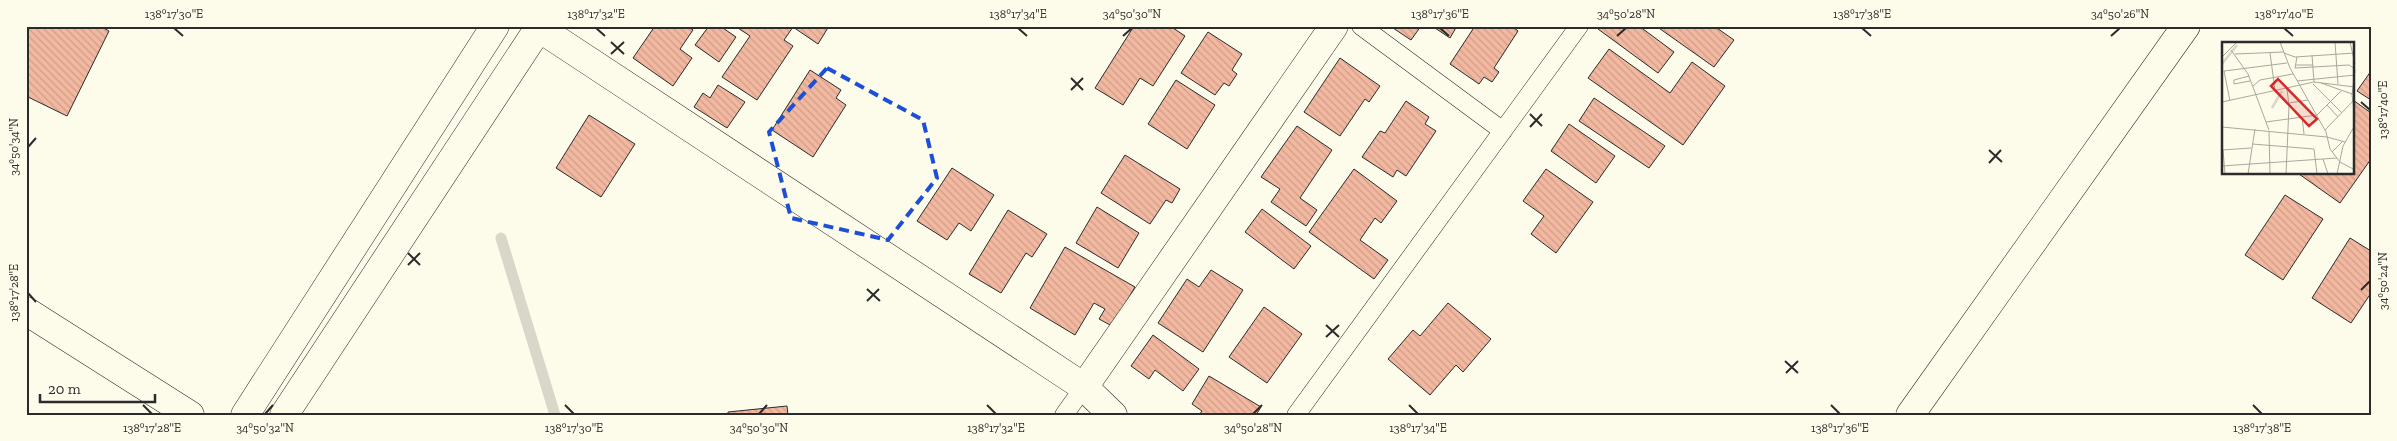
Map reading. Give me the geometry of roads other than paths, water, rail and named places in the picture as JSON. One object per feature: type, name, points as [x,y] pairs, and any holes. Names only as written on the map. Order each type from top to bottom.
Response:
[{"type":"street","points":[[245,415],[495,26]]},
{"type":"street","points":[[1084,387],[1334,26]]},
{"type":"street","points":[[1915,413],[2186,26]]},
{"type":"street","points":[[284,415],[539,27],[1084,387],[1113,415]]},
{"type":"street","points":[[26,312],[190,415]]},
{"type":"lane","points":[[1361,26],[1503,130]]},
{"type":"lane","points":[[1296,415],[1579,26]]},
{"type":"lane","points":[[1064,415],[1084,387]]},
{"type":"waterway","points":[[501,238],[555,415]]}]
